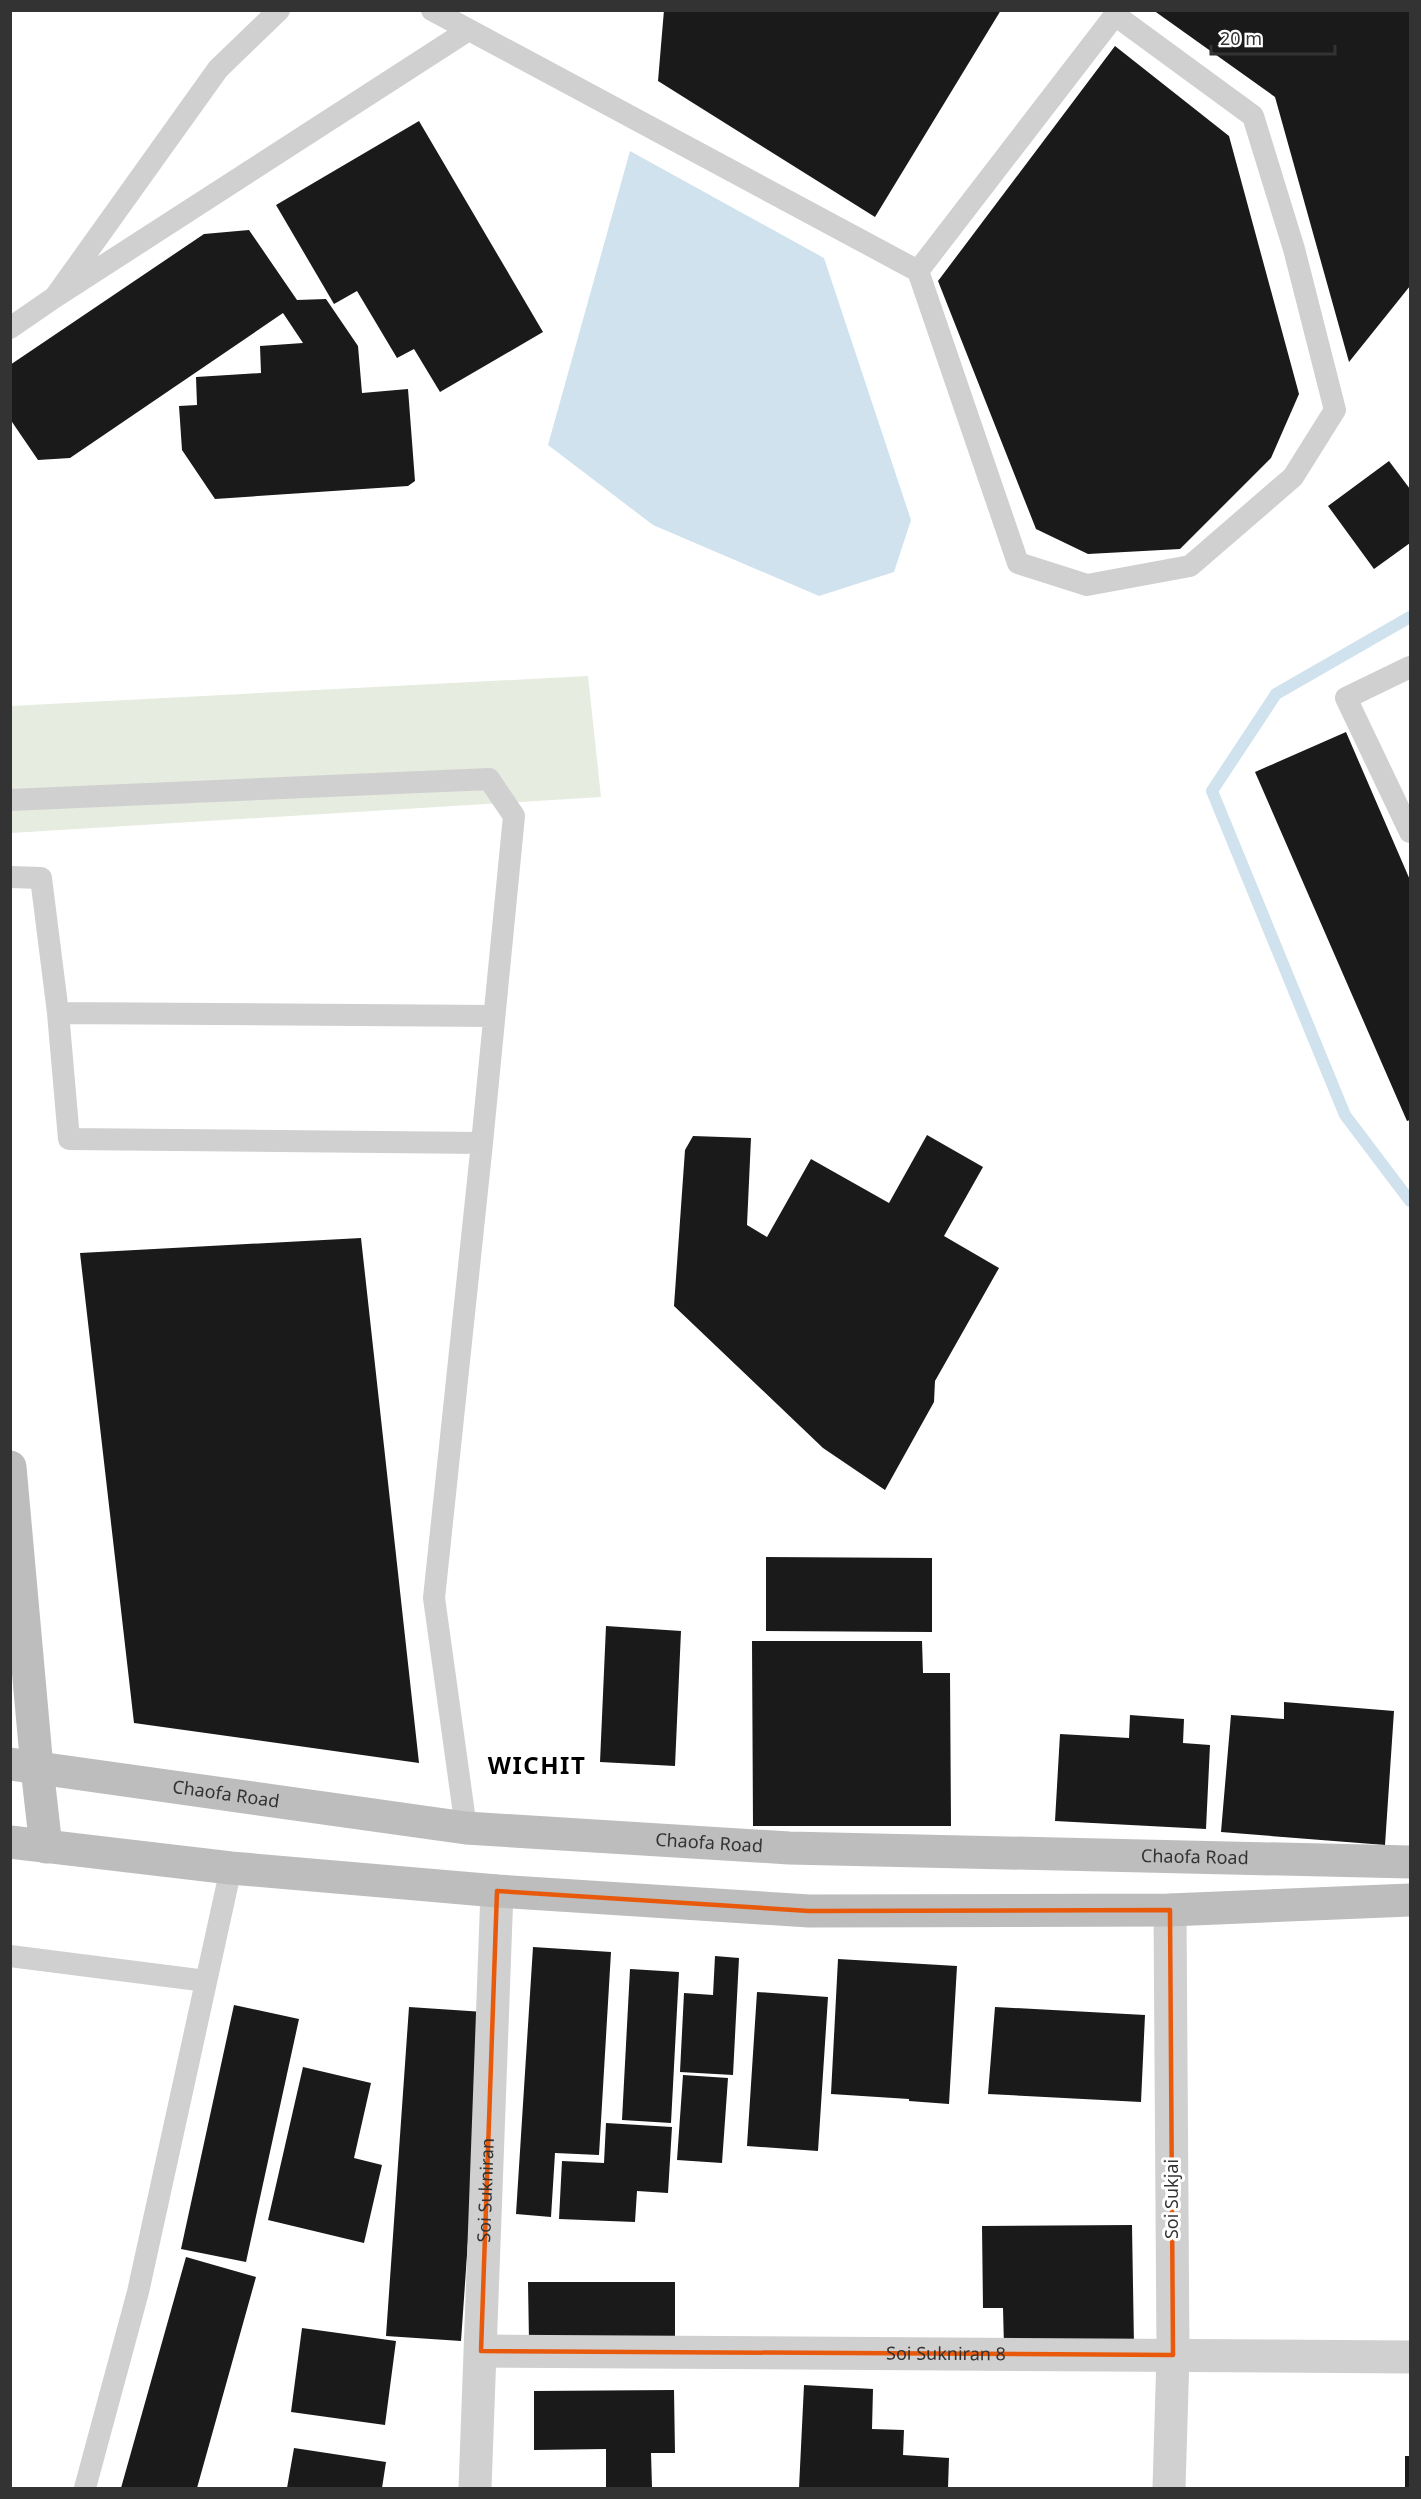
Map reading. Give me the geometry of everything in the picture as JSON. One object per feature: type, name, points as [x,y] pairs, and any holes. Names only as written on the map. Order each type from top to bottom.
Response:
[{"type":"main road","points":[[10,1467],[24,1766],[46,1847]]},
{"type":"main road","name":"Chaofa Road","points":[[24,1766],[466,1828],[789,1848],[1410,1862]]},
{"type":"main road","points":[[10,1842],[231,1868],[497,1891],[809,1911],[1170,1910],[1410,1900]]},
{"type":"street","name":"Soi Sukniran","points":[[475,2488],[497,1891]]},
{"type":"street","name":"Soi Sukjai","points":[[1169,2488],[1173,2355],[1170,1910]]},
{"type":"street","name":"Soi Sukniran 8","points":[[481,2351],[1410,2357]]},
{"type":"lane","points":[[55,297],[218,69],[279,10]]},
{"type":"lane","points":[[432,10],[467,31],[918,271],[1018,563],[1087,585],[1190,566],[1293,477],[1335,410],[1294,249],[1253,116],[1115,15],[918,271]]},
{"type":"lane","points":[[10,328],[467,31]]},
{"type":"lane","points":[[1410,667],[1346,698],[1410,831]]},
{"type":"lane","points":[[10,800],[489,779],[514,816],[434,1598],[466,1828]]},
{"type":"lane","points":[[10,877],[41,878],[58,1013],[69,1139],[482,1143]]},
{"type":"lane","points":[[58,1013],[494,1016]]},
{"type":"lane","points":[[85,2488],[138,2292],[231,1868]]},
{"type":"lane","points":[[10,1956],[206,1981]]},
{"type":"highlighted area","points":[[497,1891],[809,1911],[1170,1910],[1173,2355],[481,2351]]},
{"type":"shaded area","points":[[588,676],[601,797],[11,833],[11,706]]},
{"type":"water","points":[[630,151],[824,258],[911,520],[894,572],[819,596],[653,525],[548,445]]},
{"type":"building","points":[[664,10],[1001,10],[875,217],[658,81]]},
{"type":"building","points":[[1153,10],[1410,10],[1410,286],[1349,362],[1275,97]]},
{"type":"building","points":[[1115,46],[1229,136],[1299,394],[1271,458],[1180,549],[1088,554],[1036,529],[938,281]]},
{"type":"building","points":[[419,121],[543,332],[440,392],[414,349],[397,358],[357,291],[334,304],[276,205]]},
{"type":"building","points":[[249,230],[297,300],[326,299],[358,346],[362,393],[408,389],[415,481],[408,486],[215,499],[182,450],[179,406],[197,405],[196,377],[261,373],[260,346],[303,343],[283,313],[70,458],[38,460],[10,419],[10,365],[204,234]]},
{"type":"building","points":[[1389,461],[1410,489],[1410,543],[1374,569],[1328,506]]},
{"type":"building","points":[[1346,732],[1410,880],[1410,1120],[1407,1121],[1255,772]]},
{"type":"building","points":[[927,1135],[983,1167],[944,1236],[999,1268],[935,1381],[934,1402],[885,1490],[823,1448],[674,1306],[685,1150],[693,1136],[751,1138],[747,1225],[767,1237],[811,1159],[889,1203]]},
{"type":"building","points":[[361,1238],[419,1763],[134,1723],[80,1253]]},
{"type":"building","points":[[766,1557],[932,1558],[932,1632],[766,1631]]},
{"type":"building","points":[[606,1626],[681,1631],[675,1766],[600,1762]]},
{"type":"building","points":[[752,1641],[922,1641],[923,1673],[950,1673],[951,1826],[753,1826]]},
{"type":"building","points":[[1284,1702],[1394,1711],[1385,1845],[1221,1832],[1231,1715],[1284,1719]]},
{"type":"building","points":[[1130,1715],[1184,1719],[1183,1743],[1210,1745],[1206,1829],[1055,1821],[1060,1734],[1129,1738]]},
{"type":"building","points":[[533,1947],[611,1952],[599,2155],[555,2153],[551,2217],[516,2214]]},
{"type":"building","points":[[715,1956],[739,1958],[733,2075],[680,2072],[684,1993],[713,1995]]},
{"type":"building","points":[[838,1959],[957,1966],[949,2104],[831,2094]]},
{"type":"building","points":[[630,1969],[679,1972],[671,2123],[622,2120]]},
{"type":"building","points":[[757,1992],[828,1997],[818,2151],[747,2146]]},
{"type":"building","points":[[234,2005],[299,2019],[246,2262],[181,2249]]},
{"type":"building","points":[[409,2007],[484,2012],[461,2341],[386,2336]]},
{"type":"building","points":[[995,2007],[1145,2015],[1141,2102],[988,2094]]},
{"type":"building","points":[[303,2067],[371,2083],[354,2158],[382,2165],[364,2243],[268,2220]]},
{"type":"building","points":[[683,2075],[728,2078],[722,2163],[677,2160]]},
{"type":"building","points":[[606,2123],[672,2127],[668,2193],[637,2191],[635,2222],[559,2219],[562,2161],[604,2163]]},
{"type":"building","points":[[1132,2225],[1134,2346],[1004,2347],[1003,2308],[983,2308],[982,2226]]},
{"type":"building","points":[[186,2257],[256,2277],[197,2488],[121,2488]]},
{"type":"building","points":[[528,2282],[675,2282],[675,2340],[529,2341]]},
{"type":"building","points":[[302,2328],[396,2341],[385,2425],[291,2412]]},
{"type":"building","points":[[804,2385],[873,2389],[872,2429],[904,2430],[903,2455],[949,2458],[948,2488],[799,2488]]},
{"type":"building","points":[[674,2390],[675,2453],[651,2453],[652,2487],[606,2487],[606,2449],[534,2450],[534,2391]]},
{"type":"building","points":[[294,2448],[386,2462],[382,2488],[287,2488]]},
{"type":"building","points":[[1405,2456],[1410,2456],[1410,2488],[1405,2488]]},
{"type":"waterway","points":[[1410,617],[1276,694],[1212,791],[1345,1115],[1410,1201]]},
{"type":"district","name":"WICHIT","points":[[537,1766]]}]
